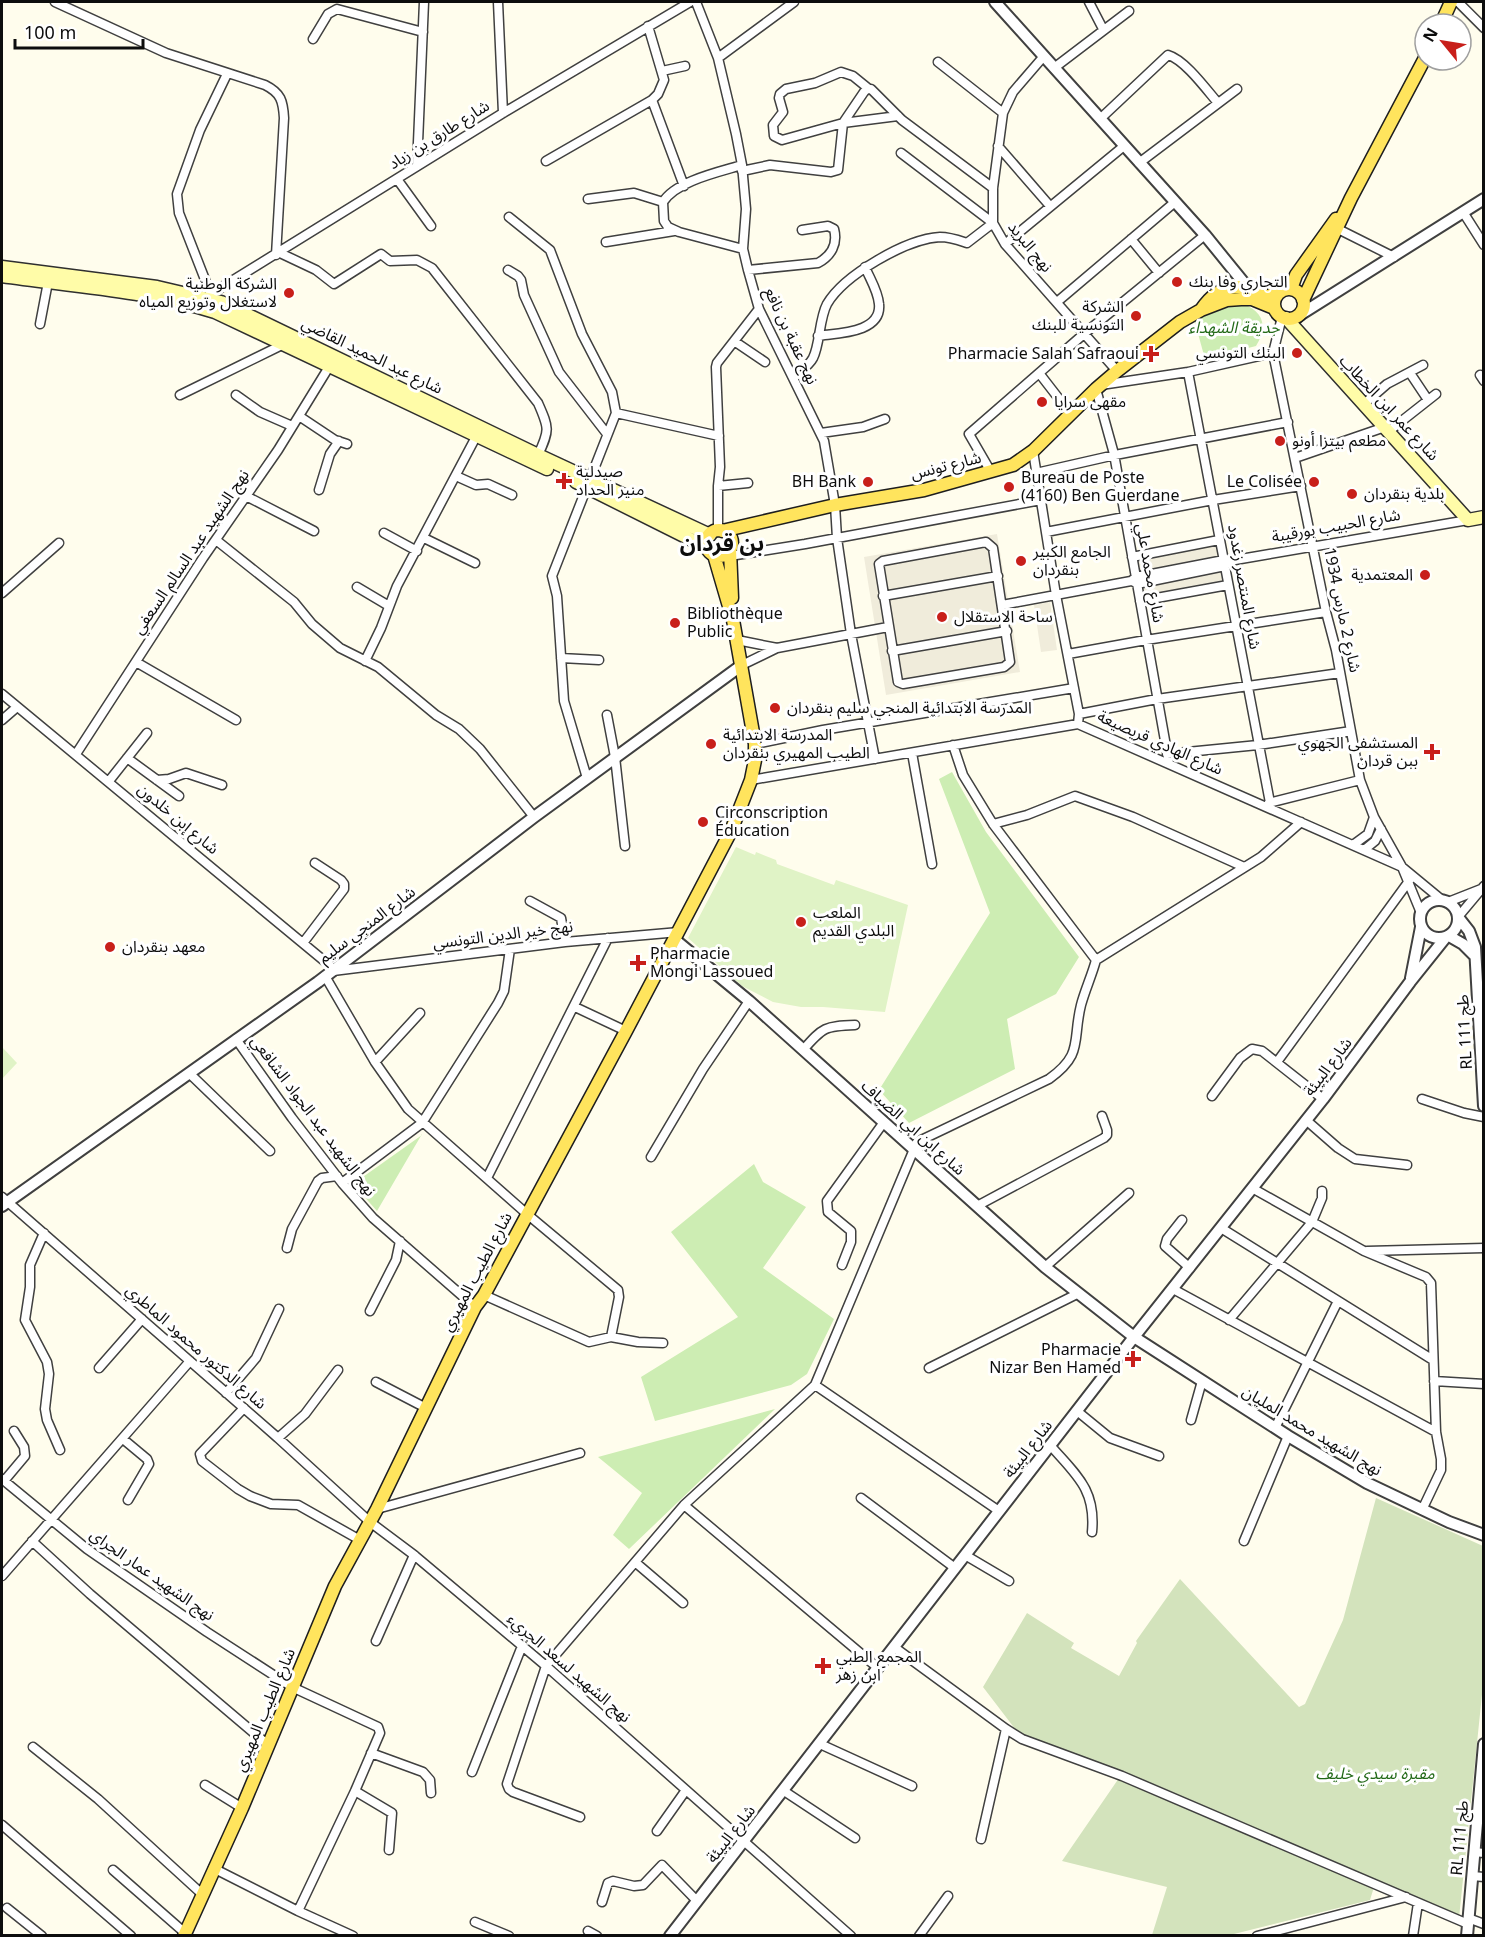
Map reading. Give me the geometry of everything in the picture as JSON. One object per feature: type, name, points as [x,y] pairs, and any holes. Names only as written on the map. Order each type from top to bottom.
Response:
[{"type":"main road","points":[[1201,310],[1227,300],[1241,299],[1252,299],[1283,311],[1303,308],[1303,300],[1351,198],[1418,72]]},
{"type":"main road","points":[[1291,289],[1296,275],[1351,198]]},
{"type":"main road","name":"شارع عبد الحميد القاضي","points":[[2,267],[157,287],[247,313],[332,361],[588,483],[723,540]]},
{"type":"main road","name":"شارع عبد الحميد القاضي","points":[[2,276],[188,303],[206,300],[238,322],[284,344],[332,361]]},
{"type":"main road","points":[[1201,310],[1211,296],[1222,289],[1248,288],[1283,311]]},
{"type":"main road","points":[[1283,311],[1282,290],[1291,289],[1299,292],[1303,300]]},
{"type":"main road","name":"شارع تونس","points":[[711,552],[723,555],[723,540],[748,524],[924,490],[1013,465],[1033,451],[1070,413],[1117,371],[1180,322],[1201,310]]},
{"type":"main road","name":"شارع عمر ابن الخطاب","points":[[1283,311],[1468,520]]},
{"type":"main road","name":"شارع عبد الحميد القاضي","points":[[479,431],[538,455],[711,552]]},
{"type":"main road","name":"شارع الحبيب بورقيبة","points":[[1468,520],[1484,517]]},
{"type":"main road","points":[[723,540],[733,620],[711,552],[706,544],[723,540]]},
{"type":"main road","name":"شارع الطيب المهيري","points":[[184,1934],[242,1808],[335,1586],[377,1509],[475,1307],[484,1295],[626,1031],[731,831],[751,780],[755,760],[755,744],[733,620]]},
{"type":"street","points":[[56,2],[166,53],[270,88],[279,94],[283,101],[284,118],[278,254],[316,270],[334,284],[381,254],[390,261],[417,260],[432,268],[538,403],[547,431],[538,455]]},
{"type":"street","points":[[417,165],[424,2]]},
{"type":"street","points":[[498,2],[503,113]]},
{"type":"street","name":"شارع طارق بن زياد","points":[[206,300],[417,165],[690,2]]},
{"type":"street","name":"نهج عقبة بن نافع","points":[[696,2],[718,58],[742,168],[746,209],[742,249],[759,309],[821,433],[835,506],[837,538],[851,634],[875,759]]},
{"type":"street","points":[[718,58],[794,2]]},
{"type":"street","points":[[995,2],[1205,235],[1248,288]]},
{"type":"street","points":[[1089,2],[1103,29]]},
{"type":"street","points":[[1458,2],[1484,28]]},
{"type":"street","points":[[313,39],[328,14],[336,9],[423,32]]},
{"type":"street","points":[[1054,68],[1129,11]]},
{"type":"street","points":[[546,161],[658,94],[663,85],[662,71],[648,26]]},
{"type":"street","points":[[1100,119],[1168,55],[1173,56],[1185,67],[1218,103]]},
{"type":"street","name":"نهج البريد","points":[[1044,56],[1013,92],[1003,113],[993,188],[993,223],[1005,244],[1117,371]]},
{"type":"street","points":[[938,62],[1003,113]]},
{"type":"street","points":[[662,71],[686,66]]},
{"type":"street","points":[[898,116],[843,123],[782,140],[774,136],[772,128],[775,120],[783,112],[779,98],[786,89],[815,83],[841,72],[853,76],[871,89],[898,116],[993,188]]},
{"type":"street","points":[[206,300],[177,207],[177,194],[200,130],[228,74]]},
{"type":"street","points":[[742,249],[675,231],[668,227],[664,220],[663,202],[668,195],[699,178],[742,168],[770,165],[831,172],[838,170],[843,123],[864,92],[869,89]]},
{"type":"street","points":[[1139,163],[1237,89]]},
{"type":"street","points":[[651,100],[684,186]]},
{"type":"street","points":[[998,146],[1050,206]]},
{"type":"street","points":[[1005,244],[1124,146]]},
{"type":"street","points":[[793,377],[811,361],[825,307],[836,290],[865,267],[910,245],[939,237],[967,243],[993,223],[902,153]]},
{"type":"street","points":[[397,179],[430,226]]},
{"type":"street","points":[[588,199],[634,193],[663,202]]},
{"type":"street","points":[[1283,311],[1394,257],[1484,199]]},
{"type":"street","points":[[1057,302],[1175,202]]},
{"type":"street","points":[[1463,212],[1484,245]]},
{"type":"street","points":[[509,217],[545,244],[551,252],[582,334],[612,392],[616,413],[552,576],[557,596],[564,701],[587,778]]},
{"type":"street","points":[[748,270],[818,263],[833,252],[836,236],[834,229],[828,226],[802,230]]},
{"type":"street","points":[[1338,229],[1394,257]]},
{"type":"street","points":[[606,242],[675,231]]},
{"type":"street","points":[[991,472],[969,434],[1085,333],[1205,235]]},
{"type":"street","points":[[1131,239],[1159,273]]},
{"type":"street","points":[[818,336],[861,329],[871,324],[877,316],[880,306],[878,296],[865,267]]},
{"type":"street","points":[[508,270],[521,280],[524,295],[559,372],[607,434]]},
{"type":"street","points":[[39,324],[48,282]]},
{"type":"street","points":[[759,309],[716,367],[720,467],[718,486],[723,540],[837,538],[1041,500]]},
{"type":"street","name":"شارع 2 مارس 1934","points":[[1283,311],[1273,353],[1360,780],[1374,817],[1402,867]]},
{"type":"street","points":[[734,341],[765,362]]},
{"type":"street","points":[[180,394],[284,344]]},
{"type":"street","points":[[1098,387],[1188,372],[1273,353]]},
{"type":"street","name":"نهج الشهيد عبد السالم السعفي","points":[[76,754],[299,416],[332,361]]},
{"type":"street","points":[[1364,404],[1387,384],[1423,365]]},
{"type":"street","name":"شارع المنتصر زغدود","points":[[1188,372],[1219,540],[1226,562],[1228,585],[1270,805]]},
{"type":"street","points":[[1039,373],[1070,413]]},
{"type":"street","points":[[1410,373],[1428,400]]},
{"type":"street","name":"شارع محمد علي","points":[[1098,387],[1114,455],[1134,581],[1140,601],[1169,763]]},
{"type":"street","points":[[1295,458],[1387,429],[1436,394]]},
{"type":"street","points":[[236,395],[260,412],[292,426]]},
{"type":"street","points":[[616,413],[719,436]]},
{"type":"street","points":[[299,416],[343,443],[330,454],[319,490]]},
{"type":"street","points":[[821,433],[863,427],[885,419]]},
{"type":"street","points":[[1036,473],[1114,455],[1288,422]]},
{"type":"street","points":[[365,661],[389,606],[479,431]]},
{"type":"street","points":[[1033,451],[1056,595],[1079,714],[1078,724]]},
{"type":"street","points":[[456,476],[476,485],[488,484],[512,495]]},
{"type":"street","points":[[718,486],[748,483]]},
{"type":"street","points":[[1046,532],[1213,500],[1301,486]]},
{"type":"street","points":[[246,496],[314,531]]},
{"type":"street","name":"شارع الحبيب بورقيبة","points":[[1002,605],[1226,562],[1468,520]]},
{"type":"street","points":[[384,533],[417,551]]},
{"type":"street","points":[[424,538],[475,563]]},
{"type":"street","points":[[216,540],[294,602],[312,624],[340,648],[378,667],[436,715],[459,729],[480,749],[534,817]]},
{"type":"street","points":[[1132,557],[1219,540]]},
{"type":"street","points":[[986,542],[993,548],[998,576],[1011,657],[1008,665],[900,684],[897,680],[883,596],[879,566],[881,562],[986,542]]},
{"type":"street","points":[[2,593],[59,543]]},
{"type":"street","points":[[883,596],[998,576]]},
{"type":"street","points":[[1140,601],[1228,585]]},
{"type":"street","points":[[357,587],[389,606]]},
{"type":"street","points":[[1068,654],[1326,612]]},
{"type":"street","points":[[742,665],[777,648],[888,627]]},
{"type":"street","points":[[892,651],[1007,631]]},
{"type":"street","points":[[737,640],[777,648]]},
{"type":"street","points":[[561,658],[599,660]]},
{"type":"street","points":[[136,662],[236,720]]},
{"type":"street","name":"شارع المنجي سليم","points":[[3,1201],[189,1073],[330,972],[534,817],[742,665]]},
{"type":"street","points":[[1079,714],[1157,699],[1340,673]]},
{"type":"street","points":[[755,744],[1074,688]]},
{"type":"street","name":"شارع إبن خلدون","points":[[2,694],[303,943],[330,972]]},
{"type":"street","points":[[2,720],[17,707]]},
{"type":"street","points":[[607,715],[615,757],[626,846]]},
{"type":"street","name":"شارع الهادي قريصيعة","points":[[751,780],[1078,724],[1270,805],[1301,822],[1402,867]]},
{"type":"street","points":[[1167,754],[1258,745],[1351,731]]},
{"type":"street","points":[[109,781],[147,733]]},
{"type":"street","points":[[953,745],[963,775],[993,824],[1096,960]]},
{"type":"street","points":[[912,753],[932,864]]},
{"type":"street","points":[[128,758],[179,796]]},
{"type":"street","points":[[157,780],[186,773],[222,784]]},
{"type":"street","points":[[1270,805],[1360,780]]},
{"type":"street","points":[[993,824],[1027,815],[1075,796],[1133,817],[1244,867]]},
{"type":"street","points":[[1353,845],[1368,834],[1374,817]]},
{"type":"street","points":[[580,1817],[513,1792],[507,1784],[546,1666],[684,1505],[815,1385],[913,1148],[922,1139],[1049,1079],[1060,1071],[1070,1061],[1075,1049],[1081,1006],[1096,960],[1261,857],[1301,822]]},
{"type":"street","points":[[1364,850],[1375,842],[1381,829]]},
{"type":"street","points":[[303,943],[344,889],[341,880],[315,863]]},
{"type":"street","points":[[1402,867],[1411,880],[1421,913],[1421,927],[1410,982]]},
{"type":"street","points":[[1411,880],[1445,901],[1456,911],[1458,917]]},
{"type":"street","points":[[1277,1062],[1411,880]]},
{"type":"street","points":[[1421,913],[1429,903],[1445,901],[1482,888]]},
{"type":"street","points":[[1421,927],[1424,932],[1434,938],[1447,936],[1454,931],[1458,917],[1482,888]]},
{"type":"street","points":[[530,901],[561,918],[565,942]]},
{"type":"street","name":"RL طج 111","points":[[1458,917],[1470,931],[1475,947],[1481,996],[1484,1106]]},
{"type":"street","name":"نهج خير الدين التونسي","points":[[330,972],[565,942],[677,935]]},
{"type":"street","name":"شارع ابن ابي الضياف","points":[[677,935],[1046,1267],[1077,1294],[1134,1337]]},
{"type":"street","points":[[1447,936],[1463,944],[1475,956]]},
{"type":"street","name":"شارع البيئة","points":[[670,1935],[1134,1337],[1323,1099],[1447,936]]},
{"type":"street","points":[[487,1178],[608,938]]},
{"type":"street","points":[[287,1248],[292,1229],[318,1181],[322,1178],[339,1180],[422,1123],[501,997],[504,991],[510,949]]},
{"type":"street","points":[[330,972],[375,1062],[408,1109],[526,1214],[618,1290],[620,1297],[611,1337]]},
{"type":"street","points":[[651,1157],[703,1068],[749,1001]]},
{"type":"street","points":[[575,1006],[626,1031]]},
{"type":"street","points":[[375,1062],[420,1013]]},
{"type":"street","points":[[804,1050],[826,1027],[855,1025]]},
{"type":"street","name":"نهج الشهيد عبد الجواد الشافعي","points":[[236,1039],[339,1180],[373,1218],[475,1307]]},
{"type":"street","points":[[1212,1096],[1246,1052],[1258,1050],[1277,1062],[1323,1099]]},
{"type":"street","points":[[189,1073],[270,1151]]},
{"type":"street","points":[[1422,1099],[1484,1117]]},
{"type":"street","points":[[977,1206],[1104,1138],[1107,1130],[1102,1116]]},
{"type":"street","points":[[1306,1120],[1338,1148],[1355,1159],[1407,1165]]},
{"type":"street","points":[[842,1265],[852,1236],[848,1228],[828,1212],[827,1201],[884,1122]]},
{"type":"street","points":[[1252,1188],[1364,1251],[1426,1277],[1431,1283],[1436,1432],[1442,1460],[1441,1470],[1422,1510]]},
{"type":"street","points":[[1229,1320],[1312,1222],[1322,1198],[1322,1191]]},
{"type":"street","points":[[1046,1267],[1129,1193]]},
{"type":"street","name":"شارع الدكتور محمود الماطري","points":[[3,1201],[44,1233],[278,1438],[370,1522]]},
{"type":"street","points":[[1182,1220],[1167,1239],[1165,1246],[1190,1268]]},
{"type":"street","points":[[1221,1227],[1433,1360]]},
{"type":"street","points":[[44,1233],[28,1273],[30,1287],[25,1320],[47,1362],[49,1374],[45,1409],[47,1420],[60,1450]]},
{"type":"street","points":[[370,1311],[396,1260],[400,1241]]},
{"type":"street","points":[[1364,1251],[1484,1248]]},
{"type":"street","points":[[1173,1289],[1436,1432]]},
{"type":"street","points":[[929,1368],[1077,1294]]},
{"type":"street","points":[[484,1295],[589,1342],[611,1337],[638,1342],[663,1343]]},
{"type":"street","points":[[1275,1428],[1338,1301]]},
{"type":"street","points":[[226,1393],[256,1358],[279,1309]]},
{"type":"street","points":[[99,1368],[142,1319]]},
{"type":"street","name":"نهج الشهيد محمد المليان","points":[[1134,1337],[1275,1428],[1367,1483],[1422,1510],[1484,1535]]},
{"type":"street","points":[[2,1576],[190,1361]]},
{"type":"street","points":[[278,1438],[305,1414],[338,1370]]},
{"type":"street","points":[[1191,1420],[1202,1381]]},
{"type":"street","points":[[1434,1381],[1484,1383]]},
{"type":"street","points":[[376,1382],[426,1408]]},
{"type":"street","points":[[815,1385],[999,1511]]},
{"type":"street","points":[[244,1408],[200,1454],[202,1461],[250,1496],[271,1504],[298,1504],[360,1540]]},
{"type":"street","points":[[1077,1411],[1110,1438],[1159,1456]]},
{"type":"street","points":[[3,1480],[25,1456],[24,1447],[14,1431]]},
{"type":"street","points":[[1244,1541],[1288,1436]]},
{"type":"street","points":[[123,1439],[147,1459],[149,1464],[128,1500]]},
{"type":"street","points":[[1050,1445],[1086,1489],[1094,1514],[1092,1532]]},
{"type":"street","points":[[377,1509],[580,1453]]},
{"type":"street","name":"نهج الشهيد عمار الجراي","points":[[3,1480],[87,1549],[292,1687],[378,1727],[380,1733],[371,1753]]},
{"type":"street","points":[[861,1498],[955,1568]]},
{"type":"street","points":[[684,1505],[878,1668]]},
{"type":"street","name":"نهج الشهيد لسعد الجريء","points":[[370,1522],[414,1555],[546,1666],[851,1935]]},
{"type":"street","points":[[32,1541],[90,1594],[267,1744]]},
{"type":"street","points":[[376,1641],[414,1555]]},
{"type":"street","points":[[965,1555],[1009,1581]]},
{"type":"street","points":[[635,1562],[683,1603]]},
{"type":"street","points":[[472,1772],[522,1646]]},
{"type":"street","points":[[894,1647],[1006,1730],[1022,1739],[1122,1776],[1418,1903],[1468,1921],[1484,1924]]},
{"type":"street","points":[[981,1839],[1006,1730]]},
{"type":"street","points":[[820,1744],[912,1786]]},
{"type":"street","name":"RL طج 111","points":[[1467,1935],[1478,1877],[1484,1744]]},
{"type":"street","points":[[33,1747],[98,1799],[203,1895]]},
{"type":"street","points":[[298,1911],[371,1753],[423,1772],[430,1780],[431,1793]]},
{"type":"street","points":[[205,1785],[242,1808]]},
{"type":"street","points":[[657,1831],[686,1790]]},
{"type":"street","points":[[355,1791],[392,1813],[389,1850]]},
{"type":"street","points":[[783,1791],[855,1838]]},
{"type":"street","points":[[2,1825],[131,1935]]},
{"type":"street","points":[[602,1902],[608,1883],[613,1881],[634,1886],[643,1885],[662,1865],[697,1901]]},
{"type":"street","points":[[213,1868],[298,1911],[353,1935]]},
{"type":"street","points":[[113,1870],[184,1934]]},
{"type":"street","points":[[919,1935],[948,1896]]},
{"type":"street","points":[[1257,1935],[1406,1898]]},
{"type":"street","points":[[1413,1935],[1418,1903]]},
{"type":"street","points":[[7,1908],[42,1935]]},
{"type":"street","points":[[475,1922],[509,1935]]},
{"type":"street","points":[[588,1931],[597,1935]]},
{"type":"green space","name":"جديقة الشهداء","points":[[1236,302],[1252,308],[1261,318],[1262,330],[1256,346],[1205,359],[1194,319]]},
{"type":"green space","points":[[952,772],[986,832],[1079,957],[1056,994],[1007,1019],[1015,1069],[909,1123],[879,1090],[990,913],[939,779]]},
{"type":"green space","name":"الملعب البلدي القديم","points":[[736,847],[755,855],[756,852],[776,860],[777,864],[834,885],[836,880],[908,905],[885,1012],[801,1007],[773,1002],[742,986],[688,938]]},
{"type":"green space","points":[[2,1047],[17,1063],[2,1079]]},
{"type":"green space","points":[[421,1136],[377,1211],[353,1184]]},
{"type":"green space","points":[[754,1164],[763,1182],[806,1207],[763,1268],[834,1319],[807,1374],[791,1385],[655,1421],[641,1377],[738,1317],[671,1232]]},
{"type":"green space","points":[[775,1409],[629,1549],[613,1535],[642,1493],[598,1457]]},
{"type":"green space","name":"مقبرة سيدي خليف","points":[[1376,1498],[1483,1546],[1484,1675],[1459,1918],[1156,1785],[1019,1734],[983,1687],[1027,1613],[1074,1643],[1071,1648],[1119,1676],[1136,1641],[1180,1579],[1299,1707],[1305,1704],[1343,1620]]},
{"type":"green space","points":[[1119,1778],[1374,1887],[1370,1900],[1230,1935],[1152,1935],[1167,1887],[1062,1861]]},
{"type":"shaded area","name":"ساحة الاستقلال","points":[[997,534],[1020,672],[886,695],[864,557]]},
{"type":"shaded area","points":[[1217,543],[1220,559],[1137,575],[1135,559]]},
{"type":"shaded area","points":[[1224,568],[1227,584],[1141,600],[1138,585]]},
{"type":"shaded area","points":[[1050,602],[1057,650],[1041,652],[1034,605]]},
{"type":"place","name":"التجاري وفا بنك","points":[[1177,282]]},
{"type":"place","name":"الشركة الوطنية لاستغلال وتوزيع المياه","points":[[289,293]]},
{"type":"place","name":"الشركة التونسية للبنك","points":[[1136,316]]},
{"type":"place","name":"البنك التونسي","points":[[1297,353]]},
{"type":"place","name":"Pharmacie Salah Safraoui","points":[[1151,354]]},
{"type":"place","name":"مقهى سرايا","points":[[1042,402]]},
{"type":"place","name":"مطعم بيتزا أونو","points":[[1280,441]]},
{"type":"place","name":"صيدلية منير الحداد","points":[[564,481]]},
{"type":"place","name":"BH Bank","points":[[868,482]]},
{"type":"place","name":"Le Colisée","points":[[1314,482]]},
{"type":"place","name":"Bureau de Poste (4160) Ben Guerdane","points":[[1009,487]]},
{"type":"place","name":"بلدية بنقردان","points":[[1352,494]]},
{"type":"place","name":"الجامع الكبير بنقردان","points":[[1021,561]]},
{"type":"place","name":"المعتمدية","points":[[1425,575]]},
{"type":"place","name":"ساحة الاستقلال","points":[[942,617]]},
{"type":"place","name":"Bibliothèque Public","points":[[675,623]]},
{"type":"place","name":"المدرسة الابتدائية المنجي سليم بنقردان","points":[[775,708]]},
{"type":"place","name":"المدرسة الابتدائية الطيب المهيري بنقردان","points":[[711,744]]},
{"type":"place","name":"المستشفى الجهوي ببن قردان","points":[[1432,752]]},
{"type":"place","name":"Circonscription Éducation","points":[[703,822]]},
{"type":"place","name":"الملعب البلدي القديم","points":[[801,922]]},
{"type":"place","name":"معهد بنقردان","points":[[110,947]]},
{"type":"place","name":"Pharmacie Mongi Lassoued","points":[[638,963]]},
{"type":"place","name":"Pharmacie Nizar Ben Hamed","points":[[1133,1359]]},
{"type":"place","name":"المجمع الطبي ابن زهر","points":[[823,1666]]},
{"type":"district","name":"بن قردان","points":[[722,544]]}]
